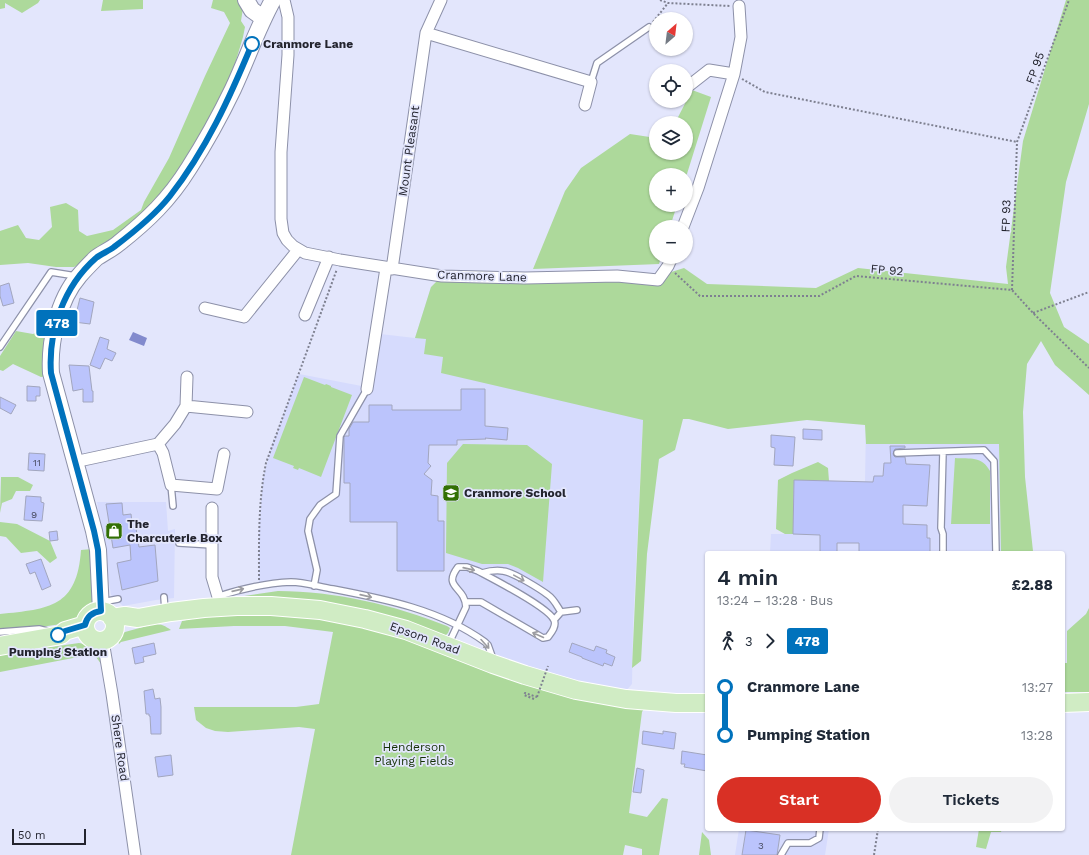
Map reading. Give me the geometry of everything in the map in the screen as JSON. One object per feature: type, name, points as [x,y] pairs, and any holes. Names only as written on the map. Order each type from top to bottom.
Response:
[{"type":"main road","name":"Epsom Road","points":[[101,623],[127,625],[164,605],[204,608],[271,606],[331,612],[392,626],[493,664],[558,685],[592,693],[646,701],[705,702]]},
{"type":"main road","points":[[0,646],[58,635],[67,636],[101,623]]},
{"type":"main road","points":[[1065,703],[1089,702]]},
{"type":"street","points":[[246,0],[252,10],[263,18]]},
{"type":"street","points":[[101,623],[98,550],[89,511],[74,462],[51,373],[51,347],[58,319],[70,290],[78,277],[97,258],[113,248],[144,222],[165,202],[177,186],[216,124],[234,88],[263,18],[273,0]]},
{"type":"street","points":[[205,308],[244,317],[298,250],[287,240],[281,226],[281,152],[288,55],[288,16],[284,0]]},
{"type":"street","name":"Mount Pleasant","points":[[368,389],[389,268],[426,33],[441,0]]},
{"type":"street","points":[[686,220],[698,188],[734,74],[741,37],[739,6]]},
{"type":"street","points":[[426,33],[591,82],[585,105]]},
{"type":"street","points":[[693,83],[709,70],[734,74]]},
{"type":"street","name":"Cranmore Lane","points":[[298,250],[305,253],[340,260],[442,276],[525,278],[617,276],[658,280],[669,264]]},
{"type":"street","points":[[305,315],[329,257]]},
{"type":"street","points":[[74,462],[158,444],[175,424],[186,406],[187,377]]},
{"type":"street","points":[[186,406],[247,412]]},
{"type":"street","points":[[158,444],[163,453],[171,485],[217,489],[224,454]]},
{"type":"street","points":[[212,508],[212,576],[218,596]]},
{"type":"street","name":"Shere Road","points":[[101,623],[135,855]]},
{"type":"lane","points":[[591,82],[597,63],[649,27]]},
{"type":"lane","points":[[0,346],[51,272],[78,277]]},
{"type":"lane","points":[[314,586],[317,570],[308,531],[310,519],[320,505],[336,494],[340,436],[368,389]]},
{"type":"lane","points":[[897,453],[984,450],[994,461],[996,551]]},
{"type":"lane","points":[[943,452],[941,528],[943,534],[943,551]]},
{"type":"lane","points":[[171,485],[173,506]]},
{"type":"lane","points":[[179,543],[212,545]]},
{"type":"lane","points":[[448,646],[466,607],[466,602],[462,593],[452,584],[452,578],[458,567],[467,567],[482,573],[542,607],[554,620],[555,626],[548,637],[542,638],[481,602],[466,602]]},
{"type":"lane","points":[[482,573],[496,570],[506,571],[548,595],[561,612]]},
{"type":"lane","points":[[204,608],[218,596],[239,589],[292,582],[348,592],[416,608],[458,625],[488,645],[494,658],[493,664]]},
{"type":"lane","points":[[101,623],[118,599]]},
{"type":"lane","points":[[554,620],[561,612],[577,610]]},
{"type":"lane","points":[[0,632],[39,629],[58,635]]},
{"type":"lane","points":[[781,855],[788,843],[810,843],[819,838],[820,831]]},
{"type":"path","points":[[660,0],[668,3],[739,6]]},
{"type":"path","name":"FP 95","points":[[1017,142],[1069,0]]},
{"type":"path","points":[[661,12],[668,3]]},
{"type":"path","points":[[734,74],[765,92],[1017,142]]},
{"type":"path","name":"FP 93","points":[[1012,290],[1017,142]]},
{"type":"path","points":[[259,587],[259,522],[263,478],[266,463],[340,260]]},
{"type":"path","name":"FP 92","points":[[672,264],[700,296],[819,296],[856,276],[1012,290]]},
{"type":"path","points":[[1012,290],[1033,313],[1089,368]]},
{"type":"path","points":[[1033,313],[1089,292]]},
{"type":"path","points":[[534,699],[524,695],[525,693],[537,697],[548,666]]},
{"type":"path","points":[[874,855],[878,831]]},
{"type":"shaded area","name":"Cranmore School","points":[[431,287],[643,420],[633,626],[632,684],[624,693],[597,688],[501,661],[481,639],[416,608],[292,582],[259,587],[259,530],[263,478],[271,449],[299,374],[372,388],[380,334],[415,338]]},
{"type":"shaded area","points":[[866,425],[999,444],[1001,551],[770,551],[771,534],[793,534],[865,482]]},
{"type":"shaded area","points":[[97,502],[166,502],[168,531],[175,529],[174,598],[123,606],[111,595]]},
{"type":"shaded area","points":[[739,831],[829,831],[825,855],[735,855]]},
{"type":"green space","points":[[0,0],[40,0],[38,3],[22,13],[5,3],[5,8],[0,9]]},
{"type":"green space","points":[[103,0],[143,0],[143,9],[101,11]]},
{"type":"green space","points":[[213,0],[241,0],[243,8],[241,21],[245,27],[243,37],[229,84],[212,118],[162,197],[92,256],[74,267],[56,267],[28,263],[0,265],[0,231],[18,225],[26,238],[39,240],[52,227],[50,207],[66,203],[78,210],[79,231],[87,236],[113,230],[141,210],[169,158],[230,23],[224,12],[211,8]]},
{"type":"green space","points":[[1066,0],[1089,0],[1089,104],[1066,182],[1050,293],[1064,327],[1089,344],[1089,395],[1055,365],[1041,341],[1027,364],[1023,412],[1025,477],[1033,551],[1001,551],[999,444],[866,444],[865,425],[807,420],[728,429],[689,419],[683,419],[675,450],[659,459],[647,554],[641,661],[632,668],[643,420],[441,373],[443,357],[424,354],[426,339],[415,338],[431,287],[442,276],[646,280],[684,268],[707,284],[816,288],[858,268],[1008,284],[1006,267],[1023,141]]},
{"type":"green space","points":[[693,90],[711,97],[693,155],[693,116],[679,116],[683,108],[693,108]]},
{"type":"green space","points":[[630,134],[649,137],[649,160],[691,160],[689,168],[649,168],[649,212],[675,212],[672,220],[649,220],[649,264],[659,264],[533,269],[565,191],[581,168]]},
{"type":"green space","points":[[48,327],[47,376],[41,377],[13,364],[3,371],[0,370],[0,356],[16,331],[33,334]]},
{"type":"green space","points":[[304,377],[352,395],[321,477],[299,468],[298,470],[293,468],[294,466],[273,458]]},
{"type":"green space","points":[[463,444],[527,445],[552,464],[543,582],[508,564],[482,564],[446,553],[447,463]]},
{"type":"green space","points":[[955,458],[975,459],[987,466],[990,471],[990,524],[951,524]]},
{"type":"green space","points":[[818,462],[828,468],[829,481],[794,480],[793,534],[785,534],[776,529],[778,480]]},
{"type":"green space","points":[[1,477],[18,477],[33,485],[30,491],[16,491],[12,499],[2,503],[0,513]]},
{"type":"green space","points":[[0,522],[17,524],[50,541],[57,558],[50,563],[37,551],[21,553],[6,537],[0,536]]},
{"type":"green space","points":[[92,549],[94,603],[88,614],[75,622],[41,627],[0,630],[0,614],[33,610],[47,607],[58,602],[67,594],[74,583],[81,550]]},
{"type":"green space","points":[[278,591],[321,594],[364,601],[427,618],[450,628],[445,636],[224,599]]},
{"type":"green space","points":[[1089,608],[1089,692],[1065,692],[1067,631],[1086,614]]},
{"type":"green space","name":"Henderson Playing Fields","points":[[253,614],[326,616],[645,707],[642,712],[629,813],[647,817],[662,798],[668,799],[659,855],[642,855],[642,849],[625,845],[623,855],[291,855],[315,729],[299,727],[228,732],[215,731],[206,728],[196,720],[194,707],[296,707],[319,704],[333,632],[285,626],[234,626],[179,629],[182,621],[209,615]]},
{"type":"green space","points":[[159,624],[171,630],[121,642],[119,644],[117,638],[125,632]]},
{"type":"green space","points":[[79,643],[92,647],[97,652],[101,664],[94,654],[0,672],[0,654],[46,646],[51,647]]},
{"type":"green space","points":[[979,831],[1001,831],[991,832],[986,849],[976,847]]},
{"type":"green space","points":[[702,832],[709,840],[711,855],[699,855]]},
{"type":"water","points":[[133,332],[147,338],[144,346],[129,340]]},
{"type":"building","points":[[9,283],[14,303],[3,306],[0,296],[0,286]]},
{"type":"building","points":[[80,298],[94,302],[90,324],[74,322]]},
{"type":"building","points":[[100,337],[109,340],[107,349],[116,353],[112,361],[105,358],[100,369],[90,365]]},
{"type":"building","points":[[69,365],[89,366],[93,391],[93,402],[83,402],[83,389],[73,391]]},
{"type":"building","points":[[27,386],[40,387],[40,396],[36,396],[36,401],[27,401]]},
{"type":"building","points":[[461,389],[485,389],[485,426],[508,428],[507,440],[485,438],[486,439],[457,440],[457,445],[429,445],[428,463],[431,466],[424,474],[432,480],[431,495],[438,496],[438,521],[444,521],[444,571],[397,571],[397,522],[350,522],[350,483],[344,483],[344,437],[349,436],[349,429],[353,422],[369,422],[369,405],[392,405],[392,410],[461,410]]},
{"type":"building","points":[[0,397],[16,405],[11,414],[0,408]]},
{"type":"building","points":[[803,429],[822,430],[822,440],[803,439]]},
{"type":"building","points":[[771,435],[795,437],[793,466],[774,465],[775,448],[771,447]]},
{"type":"building","points":[[890,446],[905,446],[905,448],[895,449],[893,454],[895,457],[905,457],[906,464],[930,465],[927,506],[903,505],[903,524],[927,525],[927,538],[930,538],[930,551],[859,551],[859,543],[837,543],[837,551],[820,551],[820,535],[793,534],[794,480],[873,482],[874,476],[883,476],[884,463],[891,463]]},
{"type":"building","points":[[29,453],[45,454],[44,471],[28,470]]},
{"type":"building","points":[[26,496],[41,497],[41,502],[44,503],[42,521],[24,520]]},
{"type":"building","points":[[122,503],[123,515],[131,514],[132,523],[135,522],[139,547],[155,545],[158,581],[122,590],[117,563],[131,560],[130,545],[113,548],[106,504]]},
{"type":"building","points":[[57,531],[58,540],[50,541],[49,532]]},
{"type":"building","points":[[41,559],[51,586],[42,590],[35,572],[30,574],[26,564]]},
{"type":"building","name":"Pumping Station","points":[[154,643],[156,654],[143,657],[144,662],[135,664],[132,648]]},
{"type":"building","points":[[572,643],[594,651],[596,646],[607,650],[606,653],[615,657],[612,666],[604,663],[603,666],[569,652]]},
{"type":"building","points":[[153,689],[155,699],[160,698],[161,734],[151,734],[150,716],[149,714],[146,714],[144,691]]},
{"type":"building","points":[[643,731],[663,734],[663,731],[676,733],[674,749],[642,744]]},
{"type":"building","points":[[682,751],[705,755],[705,771],[684,767],[685,764],[681,764]]},
{"type":"building","points":[[171,755],[173,775],[158,777],[155,757]]},
{"type":"building","points":[[637,768],[644,770],[641,793],[633,792]]},
{"type":"building","points":[[746,831],[780,835],[777,855],[742,855]]},
{"type":"bus line","name":"478","points":[[58,635],[61,635],[65,631],[85,625],[88,617],[101,611],[97,560],[98,550],[89,511],[74,462],[51,373],[50,360],[53,334],[63,304],[78,277],[97,258],[113,248],[144,222],[165,202],[177,186],[216,124],[234,88],[252,44]]},
{"type":"place","name":"Cranmore Lane","points":[[252,44]]},
{"type":"place","name":"Cranmore School","points":[[451,493]]},
{"type":"place","name":"The Charcuterie Box","points":[[114,531]]},
{"type":"place","name":"Pumping Station","points":[[58,635]]}]
